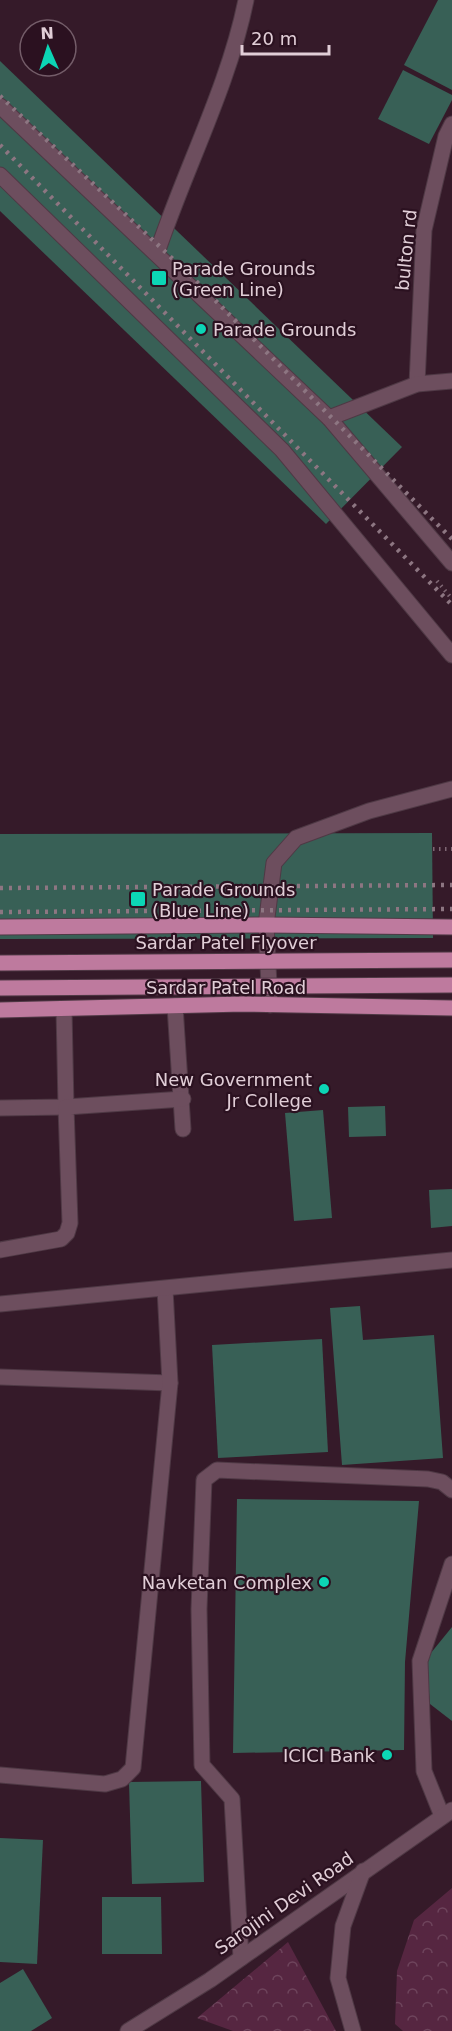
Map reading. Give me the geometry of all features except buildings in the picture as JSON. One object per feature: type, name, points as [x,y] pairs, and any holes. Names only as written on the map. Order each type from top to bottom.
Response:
[{"type":"main road","points":[[157,253],[177,193],[238,42],[246,0]]},
{"type":"main road","points":[[0,106],[329,418],[452,563]]},
{"type":"main road","name":"bulton rd","points":[[417,384],[424,230],[446,136],[452,124]]},
{"type":"main road","points":[[0,175],[282,450],[452,655]]},
{"type":"main road","points":[[329,418],[417,384],[452,381]]},
{"type":"main road","points":[[270,1005],[266,925],[274,863],[297,838],[369,810],[452,789]]},
{"type":"main road","points":[[0,927],[266,925],[452,927]]},
{"type":"main road","name":"Sardar Patel Flyover","points":[[0,963],[452,960]]},
{"type":"main road","points":[[0,988],[452,985]]},
{"type":"main road","name":"Sardar Patel Road","points":[[0,1010],[270,1005],[447,1009]]},
{"type":"main road","points":[[175,1006],[183,1099],[183,1129]]},
{"type":"main road","points":[[0,1250],[61,1239],[67,1233],[70,1223],[64,1008]]},
{"type":"main road","points":[[0,1108],[66,1107],[183,1099]]},
{"type":"main road","points":[[0,1304],[452,1260]]},
{"type":"main road","points":[[0,1774],[105,1784],[122,1779],[133,1768],[170,1383],[165,1289]]},
{"type":"main road","points":[[0,1377],[170,1383]]},
{"type":"main road","points":[[241,1958],[232,1799],[202,1765],[199,1609],[204,1480],[218,1470],[253,1471],[428,1479],[442,1482],[452,1490]]},
{"type":"main road","points":[[447,1813],[424,1771],[420,1662],[452,1564]]},
{"type":"main road","name":"Sarojini Devi Road","points":[[133,2028],[241,1958],[447,1813]]},
{"type":"main road","points":[[353,2031],[338,1978],[343,1926],[363,1871]]},
{"type":"path","points":[[433,849],[452,849]]},
{"type":"green space","points":[[452,1888],[452,2031],[403,2031],[395,2024],[397,1971],[414,1920]]},
{"type":"green space","points":[[288,1942],[336,2031],[233,2031],[197,2018]]},
{"type":"railway","points":[[0,96],[193,278],[452,539]]},
{"type":"railway","points":[[0,145],[452,605]]},
{"type":"railway","points":[[0,888],[452,885]]},
{"type":"railway","points":[[0,912],[452,909]]},
{"type":"place","name":"Parade Grounds (Green Line)","points":[[159,278]]},
{"type":"place","name":"Parade Grounds","points":[[201,329]]},
{"type":"place","name":"Parade Grounds (Blue Line)","points":[[138,899]]},
{"type":"place","name":"New Government Jr College","points":[[324,1089]]},
{"type":"place","name":"Navketan Complex","points":[[324,1582]]},
{"type":"place","name":"ICICI Bank","points":[[387,1755]]}]
